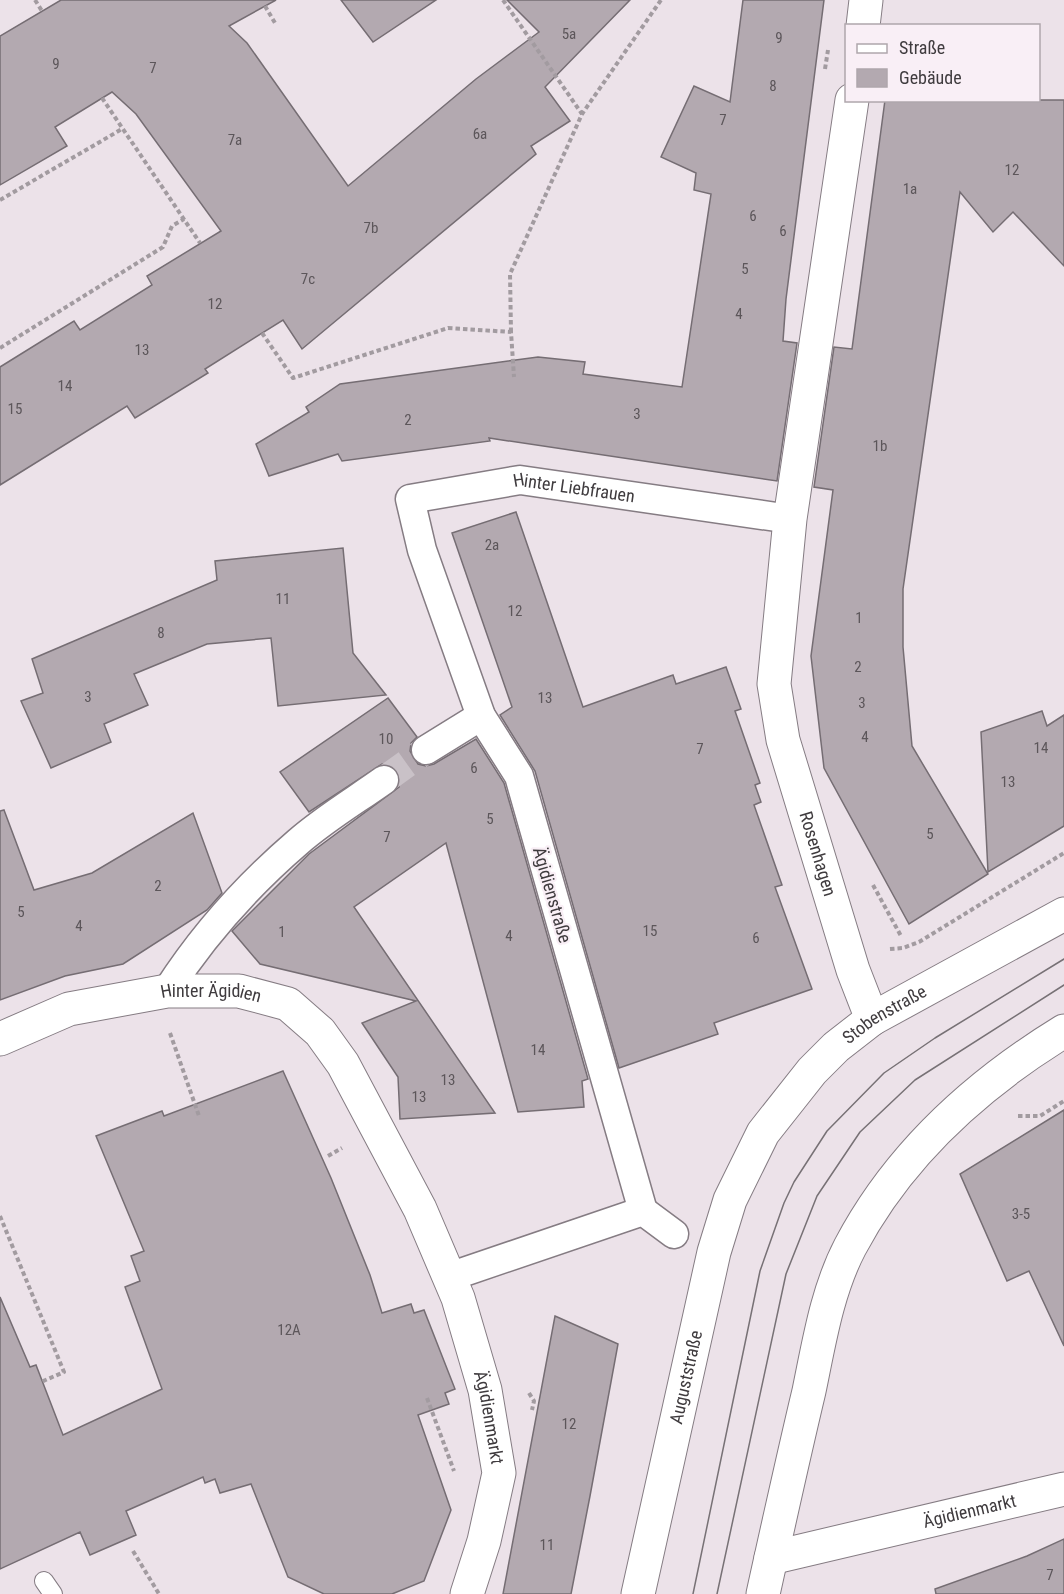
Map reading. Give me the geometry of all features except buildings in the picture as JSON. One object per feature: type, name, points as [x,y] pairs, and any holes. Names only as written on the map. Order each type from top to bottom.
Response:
[{"type":"street","points":[[863,24],[866,0]]},
{"type":"street","points":[[790,519],[852,102]]},
{"type":"street","name":"Hinter Liebfrauen","points":[[422,550],[410,499],[520,480],[790,519]]},
{"type":"street","name":"Rosenhagen","points":[[790,519],[774,684],[783,740],[853,970],[872,1019]]},
{"type":"street","name":"Ägidienstraße","points":[[422,550],[481,716],[519,776],[604,1083],[643,1211]]},
{"type":"street","points":[[426,750],[481,716]]},
{"type":"street","points":[[167,991],[187,960],[244,893],[299,841],[384,780]]},
{"type":"street","name":"Stobenstraße","points":[[746,1163],[773,1120],[812,1071],[836,1047],[872,1019],[1064,914]]},
{"type":"street","name":"Hinter Ägidien","points":[[0,1039],[69,1009],[167,991],[239,992],[288,1004],[320,1032],[343,1064],[372,1115]]},
{"type":"street","points":[[763,1594],[820,1339],[836,1281],[849,1249],[873,1206],[926,1139],[987,1084],[1028,1053],[1064,1031]]},
{"type":"street","name":"Ägidienmarkt","points":[[372,1115],[420,1209],[458,1298],[485,1389],[499,1473],[484,1541],[467,1594]]},
{"type":"street","name":"Auguststraße","points":[[638,1594],[714,1252],[730,1200],[746,1163]]},
{"type":"street","points":[[449,1277],[643,1211],[674,1234]]},
{"type":"street","name":"Ägidienmarkt","points":[[771,1558],[1064,1489]]},
{"type":"path","points":[[35,0],[42,11]]},
{"type":"path","points":[[503,0],[582,114]]},
{"type":"path","points":[[514,377],[510,274],[582,114],[661,0]]},
{"type":"path","points":[[265,6],[275,23]]},
{"type":"path","points":[[102,98],[201,243]]},
{"type":"path","points":[[0,200],[122,129]]},
{"type":"path","points":[[0,348],[163,247],[172,226],[184,219]]},
{"type":"path","points":[[262,333],[293,378],[448,328],[511,332]]},
{"type":"path","points":[[890,949],[903,948],[919,942],[1064,853]]},
{"type":"path","points":[[183,1070],[199,1116]]},
{"type":"path","points":[[1018,1116],[1040,1116],[1064,1101]]},
{"type":"path","points":[[0,1216],[64,1372],[41,1382]]},
{"type":"path","points":[[427,1398],[456,1475]]},
{"type":"path","points":[[133,1551],[159,1594]]},
{"type":"tunnel","points":[[384,780],[426,750]]},
{"type":"tram line","points":[[693,1594],[760,1271],[784,1203],[794,1182],[827,1131],[884,1073],[935,1038],[1064,959]]},
{"type":"tram line","points":[[717,1594],[786,1274],[817,1196],[860,1132],[915,1080],[1064,985]]}]
